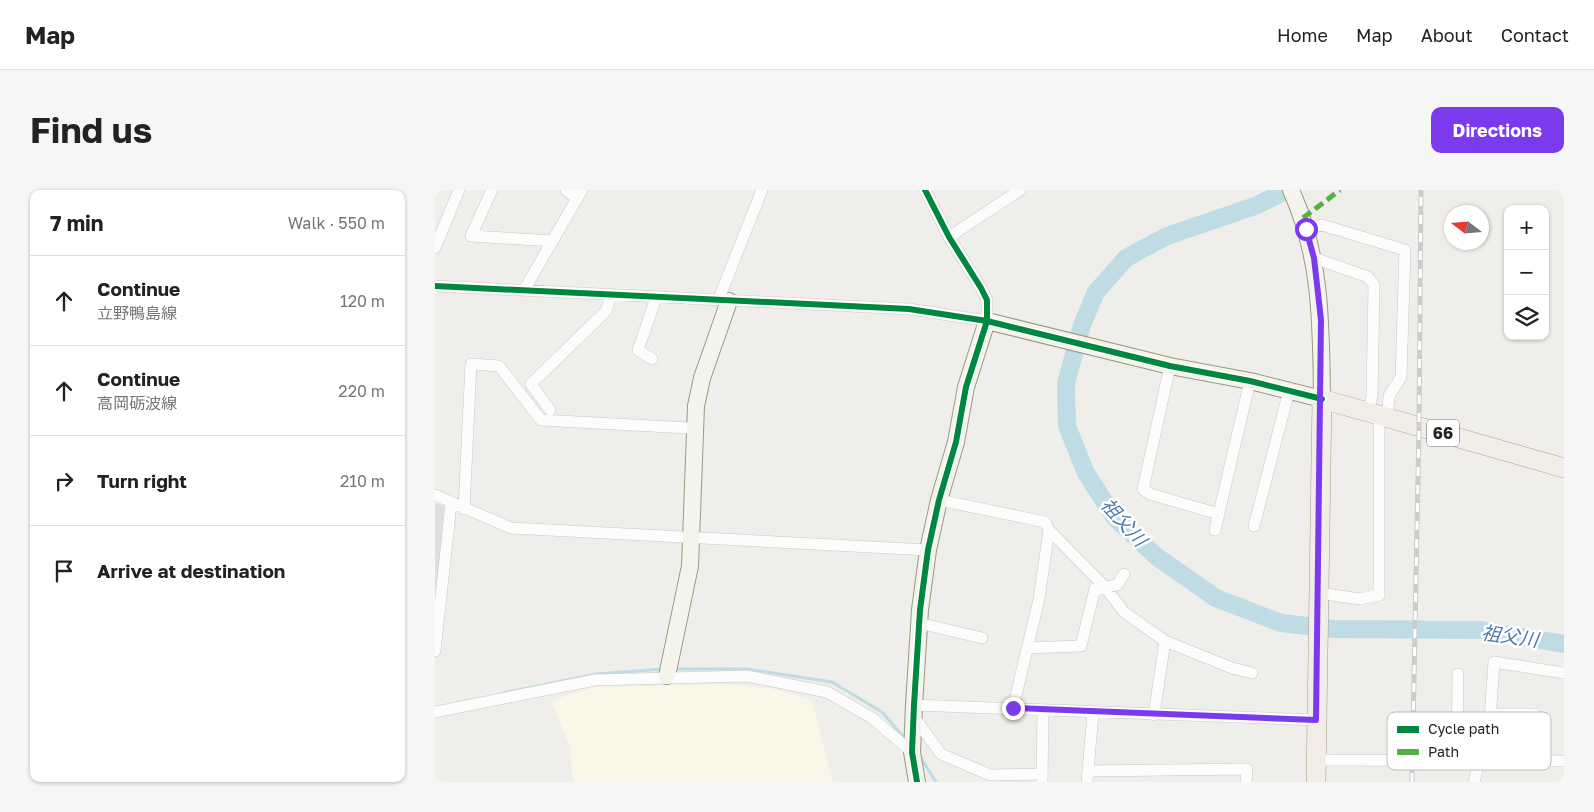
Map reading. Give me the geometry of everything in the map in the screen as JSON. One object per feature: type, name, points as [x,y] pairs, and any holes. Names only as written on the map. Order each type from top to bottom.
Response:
[{"type":"main road","name":"66","points":[[1322,399],[1564,468]]},
{"type":"main road","points":[[1316,782],[1322,399]]},
{"type":"street","points":[[435,248],[459,190]]},
{"type":"street","points":[[492,190],[471,236],[553,241]]},
{"type":"street","points":[[524,290],[579,194],[566,190]]},
{"type":"street","points":[[667,676],[691,566],[696,406],[724,301],[763,190]]},
{"type":"street","points":[[917,782],[912,752],[919,624],[928,550],[955,442],[965,387],[987,321],[987,300],[949,237],[925,190]]},
{"type":"street","points":[[949,237],[1020,190]]},
{"type":"street","points":[[435,286],[909,309],[987,321],[1170,366],[1322,399],[1321,320],[1314,258],[1304,221],[1291,190]]},
{"type":"street","points":[[1304,221],[1405,250],[1401,378],[1378,415]]},
{"type":"street","points":[[1314,258],[1368,277],[1374,285],[1371,396],[1378,415],[1379,595],[1360,599],[1319,600]]},
{"type":"street","points":[[551,410],[531,384],[606,311],[611,295]]},
{"type":"street","points":[[652,359],[638,350],[656,298]]},
{"type":"street","points":[[464,509],[471,364],[499,366],[541,420],[688,428]]},
{"type":"street","points":[[1170,366],[1143,489],[1150,494],[1219,514]]},
{"type":"street","points":[[1215,530],[1250,382]]},
{"type":"street","points":[[1254,526],[1289,391]]},
{"type":"street","points":[[435,495],[451,504],[511,528],[928,550]]},
{"type":"street","points":[[939,500],[1045,522],[1049,530],[1105,587],[1124,612],[1165,640],[1232,668],[1252,673]]},
{"type":"street","points":[[435,651],[451,504]]},
{"type":"street","points":[[1013,708],[1039,599],[1049,530]]},
{"type":"street","points":[[1027,648],[1081,646],[1095,589],[1117,585],[1124,574]]},
{"type":"street","points":[[919,624],[982,638]]},
{"type":"street","points":[[1154,715],[1165,640]]},
{"type":"street","points":[[1491,712],[1495,662],[1564,673]]},
{"type":"street","points":[[1458,674],[1458,712]]},
{"type":"street","points":[[435,712],[595,680],[667,676],[747,676],[827,692],[871,718],[912,752]]},
{"type":"street","points":[[914,711],[1013,708],[1093,713],[1316,720]]},
{"type":"street","points":[[914,711],[941,754],[989,778],[1042,778],[1043,711]]},
{"type":"street","points":[[1093,713],[1088,777],[1247,769],[1246,782]]},
{"type":"street","points":[[1316,760],[1387,761]]},
{"type":"street","points":[[1551,762],[1564,762]]},
{"type":"street","points":[[1474,782],[1479,770]]},
{"type":"shaded area","points":[[435,503],[444,507],[435,611]]},
{"type":"shaded area","points":[[718,684],[770,688],[812,700],[833,782],[573,782],[570,747],[551,701],[593,687]]},
{"type":"waterway","name":"祖父川","points":[[1288,190],[1255,206],[1167,236],[1126,258],[1096,292],[1082,325],[1066,383],[1067,426],[1086,473],[1115,518],[1157,557],[1216,598],[1281,623],[1334,629],[1481,630],[1564,644]]},
{"type":"waterway","points":[[503,693],[597,674],[662,669]]},
{"type":"waterway","points":[[673,669],[747,669],[832,682],[882,712],[907,741]]},
{"type":"waterway","points":[[919,755],[936,782]]},
{"type":"railway","points":[[1413,712],[1421,190]]},
{"type":"railway","points":[[1412,770],[1412,782]]},
{"type":"marked path","points":[[1303,218],[1340,190]]},
{"type":"cycle path","points":[[435,286],[909,309],[987,321],[987,300],[949,237],[925,190]]},
{"type":"cycle path","points":[[917,782],[912,752],[914,705],[920,610],[928,550],[939,500],[956,442],[966,387],[987,321],[1170,366],[1250,381],[1322,399]]},
{"type":"route","points":[[1013,708],[1043,711],[1316,720],[1322,399],[1321,320],[1314,258],[1306,229]]}]
